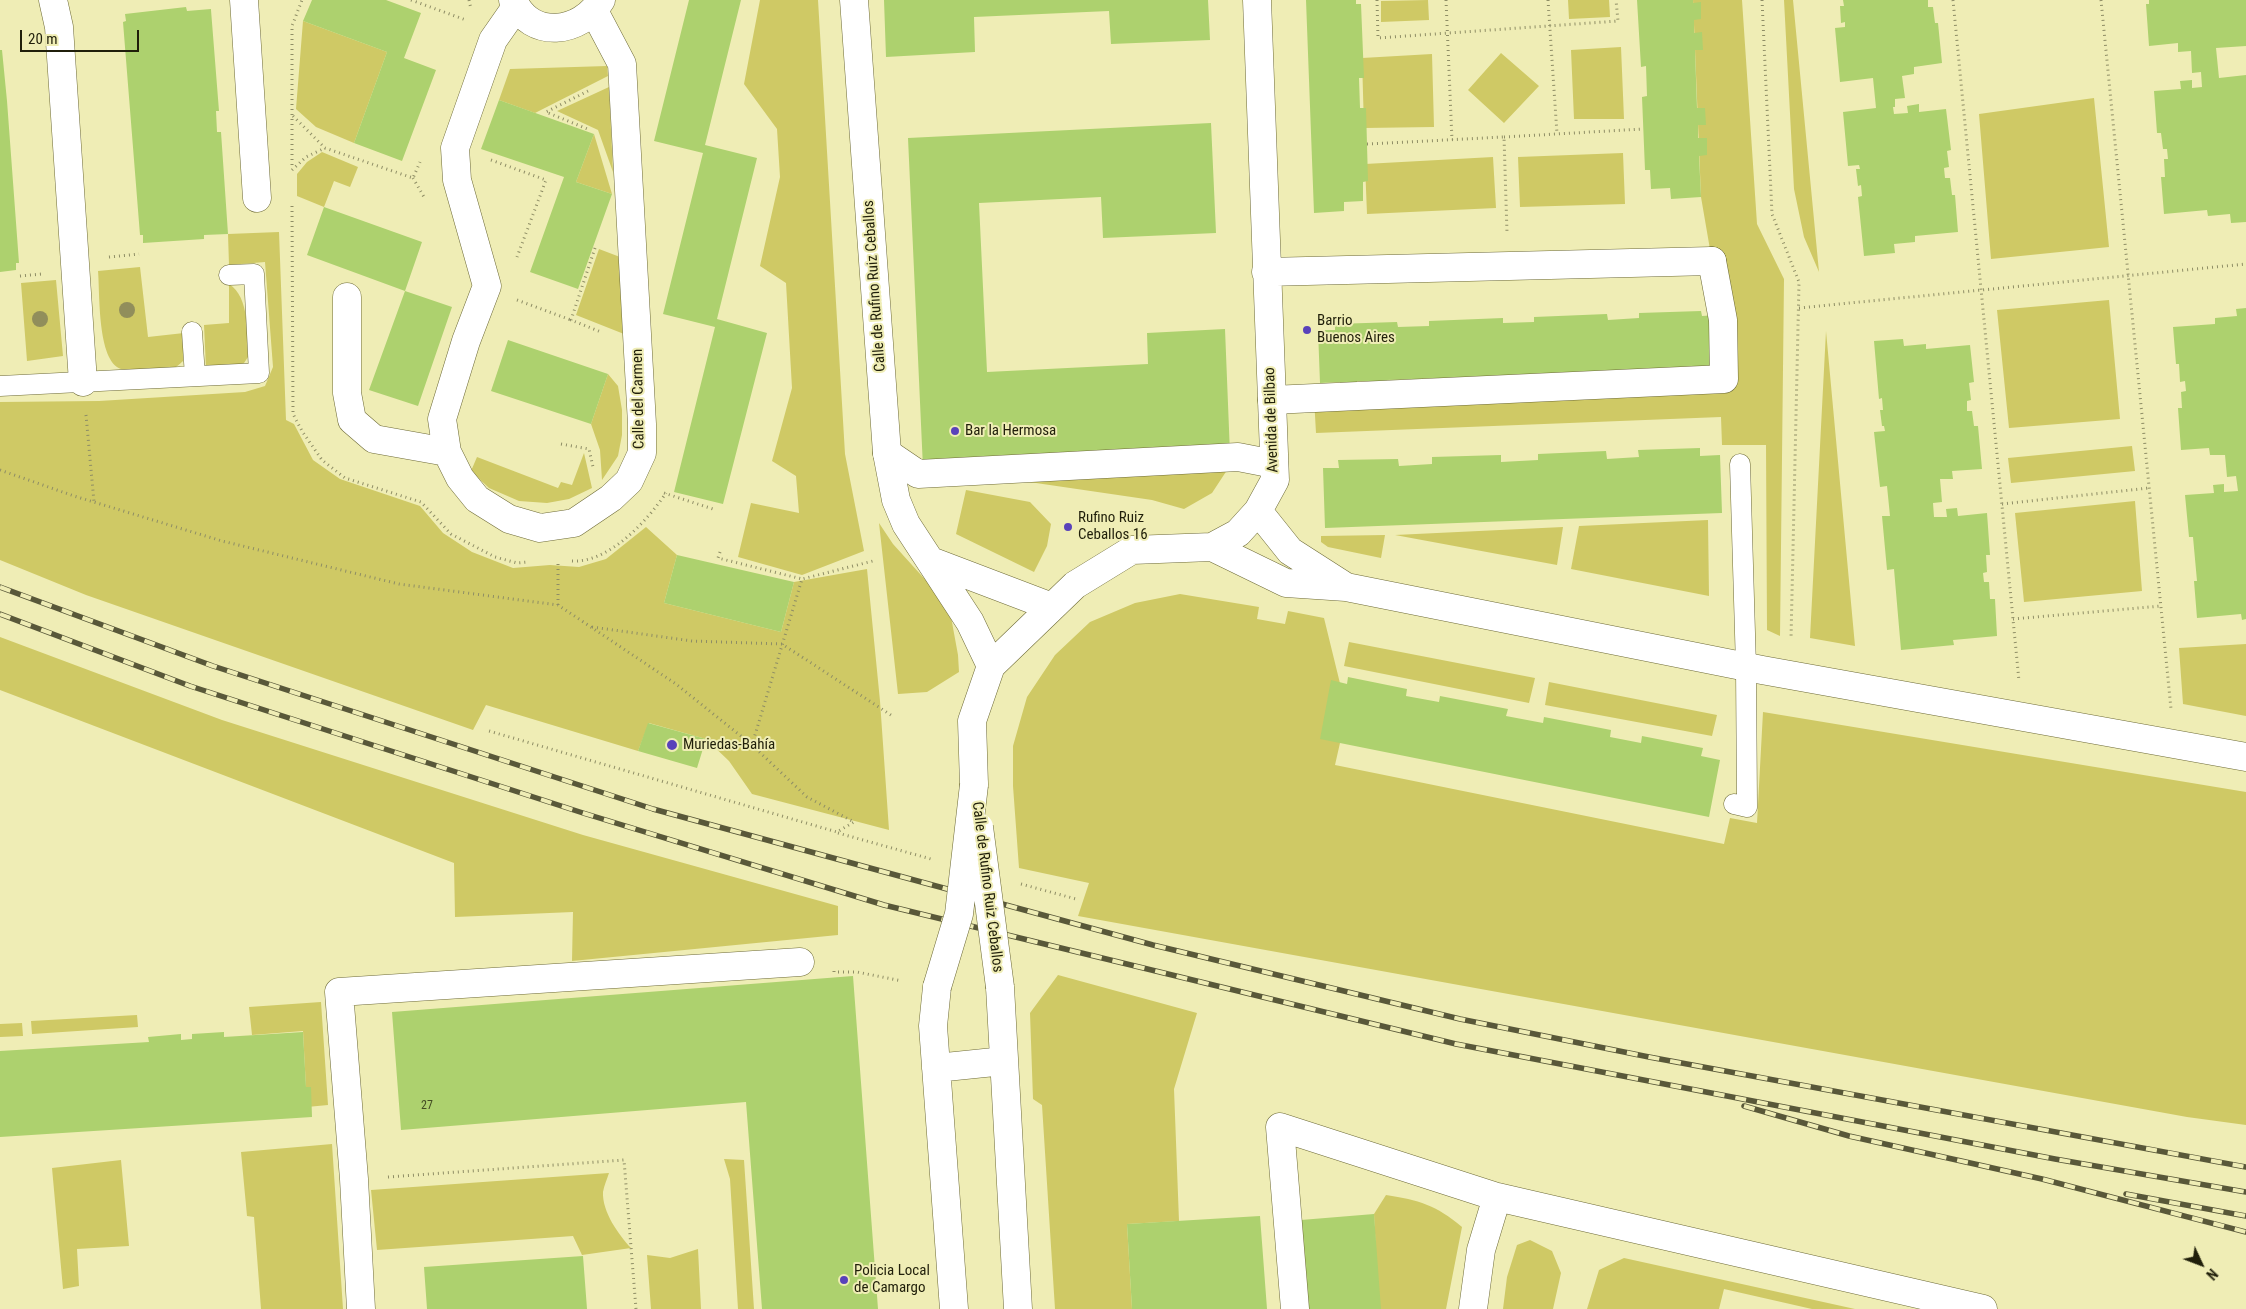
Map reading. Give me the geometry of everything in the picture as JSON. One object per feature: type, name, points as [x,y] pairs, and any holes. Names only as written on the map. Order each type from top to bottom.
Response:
[{"type":"street","points":[[52,0],[58,27],[84,382]]},
{"type":"street","points":[[244,0],[257,198]]},
{"type":"street","name":"Calle de Rufino Ruiz Ceballos","points":[[854,0],[887,454],[896,500],[906,524],[970,622],[991,666]]},
{"type":"street","name":"Avenida de Bilbao","points":[[974,784],[972,721],[991,666],[1075,585],[1132,550],[1212,547],[1238,534],[1258,511],[1275,480],[1257,0]]},
{"type":"street","points":[[515,4],[527,18],[540,26],[554,28],[569,27],[583,21],[598,6]]},
{"type":"street","name":"Calle del Carmen","points":[[515,4],[493,40],[454,148],[457,180],[487,286],[466,341],[442,420],[447,452],[460,478],[477,499],[509,519],[540,528],[574,523],[611,498],[629,481],[642,453],[622,64],[598,6]]},
{"type":"street","points":[[1266,272],[1712,261],[1723,320],[1724,378],[1272,400]]},
{"type":"street","points":[[347,297],[347,393],[352,420],[374,439],[447,452]]},
{"type":"street","points":[[887,454],[918,474],[1238,457],[1274,464]]},
{"type":"street","points":[[1258,511],[1290,551],[1346,587]]},
{"type":"street","points":[[1212,547],[1286,583],[1346,587],[1746,667],[2246,757]]},
{"type":"street","points":[[931,561],[1052,607]]},
{"type":"street","name":"Calle de Rufino Ruiz Ceballos","points":[[974,784],[1000,987],[1018,1309]]},
{"type":"street","name":"Calle de Rufino Ruiz Ceballos","points":[[954,1309],[933,1026],[937,987],[959,914],[974,784]]},
{"type":"street","points":[[362,1309],[339,992],[800,962]]},
{"type":"street","points":[[936,1068],[1004,1061]]},
{"type":"street","points":[[1295,1309],[1280,1127],[1496,1197],[1983,1309]]},
{"type":"street","points":[[1473,1309],[1481,1250],[1496,1197]]},
{"type":"lane","points":[[0,386],[259,373],[254,274],[229,275]]},
{"type":"lane","points":[[192,332],[194,376]]},
{"type":"lane","points":[[1734,804],[1747,808],[1746,667],[1740,464]]},
{"type":"path","points":[[1377,0],[1378,38],[1618,21],[1616,0]]},
{"type":"path","points":[[1446,0],[1452,140]]},
{"type":"path","points":[[1548,0],[1557,134]]},
{"type":"path","points":[[1762,0],[1772,214],[1800,282],[1790,675]]},
{"type":"path","points":[[1953,0],[2022,716]]},
{"type":"path","points":[[2101,0],[2174,744]]},
{"type":"path","points":[[595,132],[546,112],[622,75]]},
{"type":"path","points":[[292,116],[325,148],[413,178],[427,203]]},
{"type":"path","points":[[1367,144],[1643,129]]},
{"type":"path","points":[[1504,137],[1508,266]]},
{"type":"path","points":[[292,170],[306,157],[325,148]]},
{"type":"path","points":[[490,159],[546,180],[516,259]]},
{"type":"path","points":[[413,178],[421,160]]},
{"type":"path","points":[[570,320],[596,246]]},
{"type":"path","points":[[1799,308],[2128,274],[2246,264]]},
{"type":"path","points":[[511,298],[605,334]]},
{"type":"path","points":[[84,382],[94,502]]},
{"type":"path","points":[[0,470],[94,502],[222,541],[399,584],[558,606],[676,684],[752,746],[807,797],[854,822],[837,832],[489,731]]},
{"type":"path","points":[[629,481],[716,510]]},
{"type":"path","points":[[2002,504],[2149,488]]},
{"type":"path","points":[[558,525],[558,606]]},
{"type":"path","points":[[720,552],[718,558],[802,579],[873,561]]},
{"type":"path","points":[[752,746],[802,579]]},
{"type":"path","points":[[2013,619],[2161,606]]},
{"type":"path","points":[[591,627],[692,640],[782,644],[894,717]]},
{"type":"path","points":[[800,962],[832,957],[834,972],[857,972],[907,982]]},
{"type":"path","points":[[354,1179],[624,1160],[636,1309]]},
{"type":"shaded area","points":[[760,0],[818,0],[845,454],[864,551],[802,575],[738,557],[751,503],[799,513],[796,476],[772,461],[792,388],[786,283],[760,266],[780,177],[777,129],[744,84]]},
{"type":"shaded area","points":[[1428,0],[1429,20],[1381,22],[1381,1]]},
{"type":"shaded area","points":[[1568,0],[1609,0],[1610,17],[1569,19]]},
{"type":"shaded area","points":[[1693,0],[1742,0],[1757,224],[1784,279],[1780,636],[1767,630],[1766,445],[1722,445],[1721,417],[1316,433],[1314,398],[1724,378],[1712,261],[1701,197]]},
{"type":"shaded area","points":[[1784,0],[1793,0],[1819,272],[1804,237],[1794,189]]},
{"type":"shaded area","points":[[303,21],[387,52],[354,143],[316,127],[296,109]]},
{"type":"shaded area","points":[[1621,47],[1624,119],[1574,119],[1571,50]]},
{"type":"shaded area","points":[[1501,53],[1539,86],[1504,123],[1468,90]]},
{"type":"shaded area","points":[[1432,54],[1434,127],[1364,128],[1362,58]]},
{"type":"shaded area","points":[[607,66],[608,76],[535,113],[499,100],[510,69]]},
{"type":"shaded area","points":[[609,87],[613,172],[598,130],[557,111]]},
{"type":"shaded area","points":[[2094,98],[2109,247],[1991,259],[1979,114]]},
{"type":"shaded area","points":[[594,134],[612,194],[576,182]]},
{"type":"shaded area","points":[[322,152],[358,167],[350,187],[334,181],[324,207],[297,196],[297,174],[307,162]]},
{"type":"shaded area","points":[[1623,153],[1625,204],[1520,207],[1518,157]]},
{"type":"shaded area","points":[[1493,157],[1496,208],[1367,214],[1365,164]]},
{"type":"shaded area","points":[[279,232],[286,420],[294,424],[313,460],[340,479],[420,506],[443,533],[472,552],[513,568],[550,565],[579,567],[606,559],[646,527],[677,555],[664,603],[781,632],[794,582],[867,569],[880,701],[889,830],[752,794],[729,761],[706,739],[649,723],[638,751],[486,705],[473,730],[86,595],[0,560],[0,402],[99,401],[245,392],[265,386],[273,367],[265,262],[229,265],[228,234]]},
{"type":"shaded area","points":[[599,249],[620,257],[624,334],[576,315]]},
{"type":"shaded area","points":[[140,267],[148,337],[184,333],[183,361],[169,370],[155,372],[121,369],[113,363],[104,340],[101,325],[98,271]]},
{"type":"shaded area","points":[[56,280],[63,356],[27,361],[21,283]]},
{"type":"shaded area","points":[[229,284],[236,290],[244,307],[248,357],[242,366],[206,368],[204,325],[229,323]]},
{"type":"shaded area","points":[[2109,300],[2120,419],[2009,428],[1997,310]]},
{"type":"shaded area","points":[[1826,331],[1855,646],[1810,638]]},
{"type":"shaded area","points":[[608,374],[618,386],[622,410],[622,435],[618,456],[602,480],[600,450],[591,424]]},
{"type":"shaded area","points":[[2132,446],[2135,471],[2011,483],[2008,458]]},
{"type":"shaded area","points":[[584,453],[592,488],[569,499],[547,503],[519,501],[489,488],[471,471],[477,457],[558,488],[561,482],[572,485]]},
{"type":"shaded area","points":[[1235,458],[1212,493],[1184,509],[1152,500],[961,472]]},
{"type":"shaded area","points":[[966,490],[1030,502],[1051,524],[1047,546],[1034,572],[956,534]]},
{"type":"shaded area","points":[[2135,501],[2142,591],[2024,602],[2015,513]]},
{"type":"shaded area","points":[[1708,520],[1709,596],[1571,569],[1579,526]]},
{"type":"shaded area","points":[[879,523],[893,544],[949,606],[958,655],[959,672],[927,692],[898,694]]},
{"type":"shaded area","points":[[1563,527],[1557,565],[1395,535]]},
{"type":"shaded area","points":[[1385,535],[1381,558],[1328,547],[1321,542],[1321,536]]},
{"type":"shaded area","points":[[1180,594],[1259,607],[1257,619],[1285,624],[1288,611],[1324,618],[1347,712],[1335,765],[1724,844],[1730,818],[1757,823],[1763,712],[2246,792],[2246,1125],[2187,1117],[1078,916],[1089,883],[1019,868],[1013,786],[1013,746],[1027,697],[1055,655],[1090,622],[1135,603]]},
{"type":"shaded area","points":[[0,637],[222,720],[583,835],[838,906],[838,935],[572,961],[573,912],[455,917],[454,863],[0,690]]},
{"type":"shaded area","points":[[1349,642],[1535,678],[1529,703],[1344,666]]},
{"type":"shaded area","points":[[2246,644],[2246,716],[2183,704],[2179,648]]},
{"type":"shaded area","points":[[1549,682],[1717,715],[1712,736],[1545,705]]},
{"type":"shaded area","points":[[1058,975],[1197,1013],[1174,1089],[1179,1221],[1127,1224],[1132,1309],[1055,1309],[1042,1105],[1033,1099],[1030,1013]]},
{"type":"shaded area","points":[[321,1002],[328,1105],[307,1107],[303,1031],[252,1035],[249,1007]]},
{"type":"shaded area","points":[[137,1015],[138,1027],[32,1034],[31,1021]]},
{"type":"shaded area","points":[[22,1023],[23,1036],[0,1037],[0,1024]]},
{"type":"shaded area","points":[[332,1144],[343,1309],[261,1309],[254,1217],[247,1216],[241,1152]]},
{"type":"shaded area","points":[[724,1159],[744,1160],[754,1309],[738,1309],[730,1179]]},
{"type":"shaded area","points":[[121,1160],[129,1246],[77,1249],[79,1286],[63,1289],[52,1168]]},
{"type":"shaded area","points":[[609,1173],[603,1192],[605,1207],[621,1237],[631,1248],[582,1255],[573,1236],[377,1250],[371,1190]]},
{"type":"shaded area","points":[[1386,1195],[1427,1205],[1444,1213],[1462,1227],[1446,1309],[1379,1309],[1374,1214]]},
{"type":"shaded area","points":[[1530,1240],[1552,1251],[1561,1273],[1553,1309],[1503,1309],[1507,1277],[1517,1245]]},
{"type":"shaded area","points":[[698,1249],[701,1309],[651,1309],[647,1255],[670,1258]]},
{"type":"shaded area","points":[[1624,1258],[1855,1309],[1812,1309],[1724,1289],[1719,1309],[1587,1309],[1599,1270]]},
{"type":"building","points":[[312,0],[386,0],[421,13],[404,58],[436,70],[402,161],[354,143],[387,52],[303,21]]},
{"type":"building","points":[[689,0],[741,0],[705,145],[757,158],[717,319],[767,333],[723,504],[674,492],[715,327],[663,314],[703,153],[654,141]]},
{"type":"building","points":[[884,0],[1208,0],[1210,40],[1111,44],[1109,11],[974,17],[975,52],[886,57]]},
{"type":"building","points":[[1306,0],[1356,0],[1356,4],[1361,4],[1364,78],[1359,78],[1360,108],[1366,108],[1368,181],[1363,182],[1363,201],[1344,202],[1344,211],[1314,213]]},
{"type":"building","points":[[1637,0],[1693,0],[1693,3],[1701,2],[1701,19],[1694,20],[1694,33],[1702,32],[1703,50],[1695,50],[1697,108],[1705,108],[1706,125],[1698,125],[1698,138],[1707,138],[1707,155],[1699,156],[1701,197],[1671,199],[1670,188],[1651,189],[1650,170],[1645,170],[1642,97],[1647,96],[1646,66],[1641,67]]},
{"type":"building","points":[[1843,0],[1928,0],[1928,7],[1933,7],[1935,23],[1938,23],[1942,63],[1914,67],[1914,74],[1902,76],[1905,98],[1895,99],[1895,107],[1893,107],[1894,114],[1908,113],[1907,106],[1919,104],[1919,112],[1946,109],[1951,150],[1947,151],[1949,167],[1944,168],[1945,178],[1950,178],[1952,195],[1955,195],[1958,232],[1915,236],[1915,242],[1894,244],[1895,253],[1864,256],[1858,197],[1862,196],[1861,185],[1858,186],[1856,169],[1860,169],[1859,165],[1848,166],[1843,112],[1876,108],[1873,78],[1840,82],[1835,28],[1845,27],[1845,22],[1841,23],[1840,6],[1844,6]]},
{"type":"building","points":[[2149,0],[2246,0],[2246,46],[2216,48],[2219,78],[2246,75],[2246,222],[2231,223],[2230,214],[2208,216],[2207,210],[2164,214],[2161,177],[2165,177],[2164,159],[2168,159],[2167,149],[2163,149],[2161,133],[2157,133],[2154,91],[2181,89],[2180,81],[2192,80],[2192,88],[2202,87],[2201,72],[2192,73],[2191,51],[2178,52],[2178,43],[2149,46],[2146,4],[2149,4]]},
{"type":"building","points":[[186,7],[187,11],[211,9],[219,111],[216,111],[217,132],[221,132],[228,234],[204,235],[204,239],[143,243],[143,235],[140,235],[123,22],[126,21],[125,14]]},
{"type":"building","points":[[0,50],[2,50],[7,101],[19,263],[16,263],[16,270],[0,272]]},
{"type":"building","points":[[499,100],[594,134],[576,182],[612,194],[578,289],[530,272],[564,177],[481,149]]},
{"type":"building","points":[[1211,123],[1216,233],[1103,238],[1101,197],[979,203],[987,372],[1148,364],[1147,333],[1225,329],[1230,454],[923,468],[908,138]]},
{"type":"building","points":[[324,207],[422,242],[405,291],[307,255]]},
{"type":"building","points":[[405,291],[452,307],[418,406],[369,390]]},
{"type":"building","points":[[2246,308],[2246,619],[2242,620],[2241,614],[2197,618],[2194,581],[2197,581],[2193,537],[2189,537],[2185,495],[2214,493],[2213,485],[2224,484],[2224,492],[2238,491],[2236,476],[2227,477],[2225,455],[2210,455],[2209,448],[2181,450],[2178,408],[2182,408],[2181,392],[2186,391],[2185,381],[2180,382],[2179,364],[2176,364],[2173,327],[2215,324],[2215,318],[2237,316],[2236,309]]},
{"type":"building","points":[[1701,311],[1702,316],[1719,315],[1721,368],[1445,386],[1444,378],[1387,380],[1387,388],[1370,389],[1369,381],[1357,381],[1358,389],[1340,390],[1340,382],[1320,383],[1318,330],[1335,330],[1335,324],[1397,322],[1398,327],[1429,326],[1429,321],[1503,318],[1503,323],[1534,322],[1534,317],[1607,314],[1608,320],[1639,318],[1639,313]]},
{"type":"building","points":[[1903,339],[1904,346],[1926,344],[1926,349],[1970,345],[1974,382],[1969,383],[1971,400],[1967,401],[1967,411],[1972,411],[1974,426],[1978,426],[1982,469],[1952,471],[1953,479],[1940,479],[1942,502],[1933,503],[1934,517],[1947,517],[1946,509],[1957,508],[1958,516],[1987,513],[1990,555],[1986,555],[1987,572],[1983,573],[1984,582],[1989,582],[1990,599],[1995,599],[1997,636],[1953,640],[1954,645],[1901,650],[1894,569],[1887,570],[1882,516],[1890,516],[1887,486],[1880,487],[1874,432],[1885,431],[1884,426],[1882,426],[1880,410],[1883,410],[1882,398],[1879,399],[1874,341]]},
{"type":"building","points":[[508,340],[608,374],[591,424],[491,391]]},
{"type":"building","points":[[1700,448],[1700,456],[1720,455],[1722,513],[1325,528],[1323,468],[1339,468],[1338,460],[1398,459],[1399,466],[1432,464],[1432,457],[1501,455],[1501,462],[1538,460],[1538,454],[1606,451],[1607,459],[1639,457],[1638,450]]},
{"type":"building","points":[[677,555],[794,582],[781,632],[664,603]]},
{"type":"building","points":[[1348,677],[1407,689],[1406,696],[1439,702],[1440,696],[1508,709],[1506,716],[1543,723],[1544,717],[1611,730],[1610,737],[1641,743],[1642,736],[1703,748],[1701,756],[1720,760],[1709,817],[1320,739],[1331,680],[1347,684]]},
{"type":"building","name":"Muriedas-Bahía","points":[[648,723],[706,739],[697,768],[638,751]]},
{"type":"building","points":[[853,976],[878,1309],[762,1309],[746,1102],[401,1130],[392,1012]]},
{"type":"building","points":[[224,1032],[224,1037],[303,1032],[306,1087],[311,1087],[312,1117],[0,1137],[0,1051],[149,1042],[148,1037],[181,1034],[181,1040],[192,1039],[192,1034]]},
{"type":"building","points":[[1374,1214],[1381,1309],[1305,1309],[1301,1220]]},
{"type":"building","points":[[1260,1216],[1267,1309],[1132,1309],[1127,1224]]},
{"type":"building","points":[[583,1256],[587,1309],[427,1309],[424,1267]]},
{"type":"railway","points":[[0,587],[213,666],[653,809],[1153,945],[1460,1019],[1649,1057],[2246,1167]]},
{"type":"railway","points":[[0,614],[190,686],[583,813],[884,905],[1456,1044],[2055,1159],[2246,1192]]},
{"type":"railway","points":[[1744,1106],[1849,1136],[2042,1179],[2246,1232]]},
{"type":"railway","points":[[2126,1194],[2246,1216]]},
{"type":"place","name":"Barrio Buenos Aires","points":[[1307,330]]},
{"type":"place","name":"Bar la Hermosa","points":[[955,431]]},
{"type":"place","name":"Rufino Ruiz Ceballos 16","points":[[1068,527]]},
{"type":"place","name":"Muriedas-Bahía","points":[[672,745]]},
{"type":"place","name":"Policia Local de Camargo","points":[[844,1280]]}]
